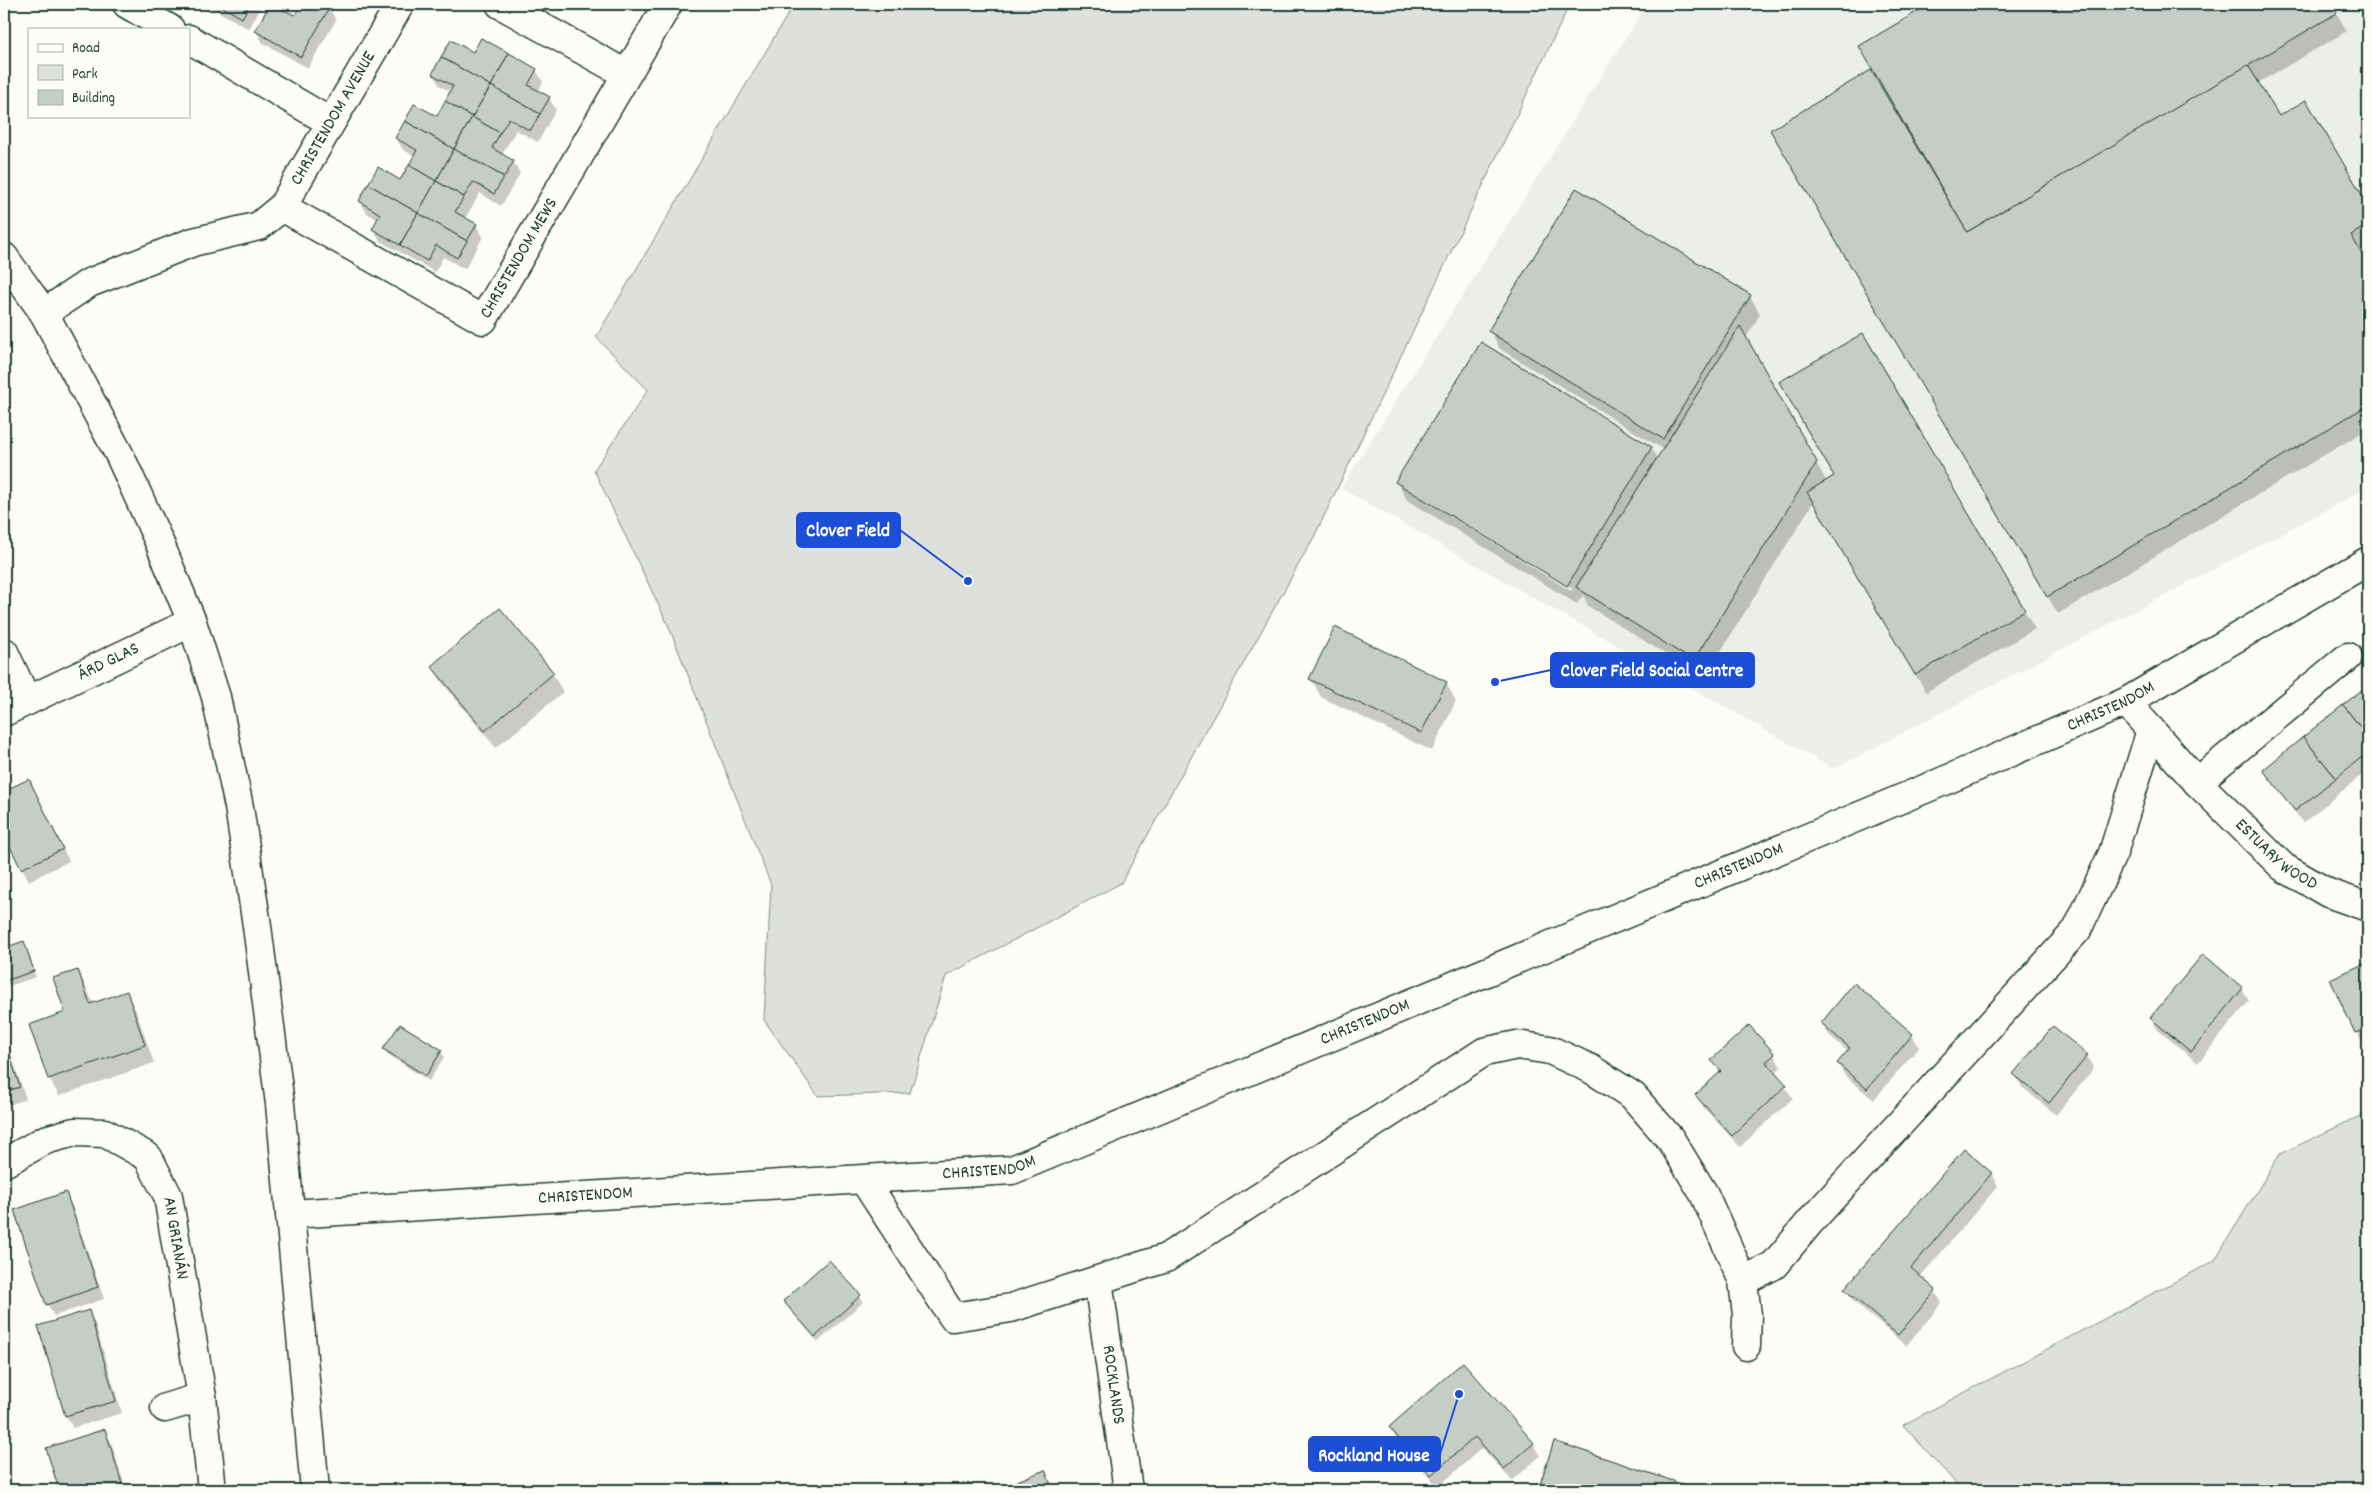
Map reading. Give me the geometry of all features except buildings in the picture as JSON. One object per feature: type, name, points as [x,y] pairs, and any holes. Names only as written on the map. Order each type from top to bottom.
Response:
[{"type":"street","points":[[127,4],[168,28]]},
{"type":"street","name":"CHRISTENDOM AVENUE","points":[[44,313],[89,283],[192,242],[259,226],[282,207],[400,4]]},
{"type":"street","points":[[500,4],[626,74]]},
{"type":"street","name":"CHRISTENDOM MEWS","points":[[282,207],[483,320],[668,4]]},
{"type":"street","points":[[190,41],[330,122]]},
{"type":"street","points":[[4,256],[44,313],[120,456],[160,544],[192,622],[216,696],[239,807],[280,1104],[315,1490]]},
{"type":"street","name":"CHRISTENDOM","points":[[290,1214],[1012,1170],[1941,782],[2126,702],[2368,561]]},
{"type":"street","name":"ÁRD GLAS","points":[[4,652],[15,707],[192,622]]},
{"type":"street","points":[[2197,782],[2348,657]]},
{"type":"street","name":"ESTUARY WOOD","points":[[2126,702],[2197,782],[2283,867],[2328,893],[2368,907]]},
{"type":"street","points":[[1743,1282],[1774,1266],[1810,1222],[2078,930],[2112,853],[2150,730]]},
{"type":"street","points":[[864,1180],[953,1317],[1011,1308],[1166,1258],[1484,1052],[1517,1046],[1550,1050],[1591,1069],[1633,1096],[1671,1140],[1704,1194],[1743,1282],[1747,1315],[1746,1346]]},
{"type":"street","name":"AN GRIANÁN","points":[[4,1163],[45,1140],[74,1132],[105,1133],[148,1157],[168,1196],[202,1397],[211,1480]]},
{"type":"street","name":"ROCKLANDS","points":[[1098,1280],[1128,1490]]},
{"type":"street","points":[[165,1408],[202,1397]]},
{"type":"shaded area","points":[[1647,4],[2368,4],[2368,488],[1834,769],[1341,488]]},
{"type":"green space","points":[[794,4],[1570,4],[1315,535],[1121,883],[946,976],[910,1093],[818,1096],[764,1020],[771,885],[669,627],[594,470],[648,390],[596,337]]},
{"type":"green space","points":[[2368,1112],[2368,1490],[1962,1490],[1903,1425],[2214,1261],[2280,1154]]},
{"type":"place","name":"Clover Field","points":[[968,581]]},
{"type":"place","name":"Clover Field Social Centre","points":[[1495,682]]},
{"type":"place","name":"Rockland House","points":[[1459,1394]]}]
